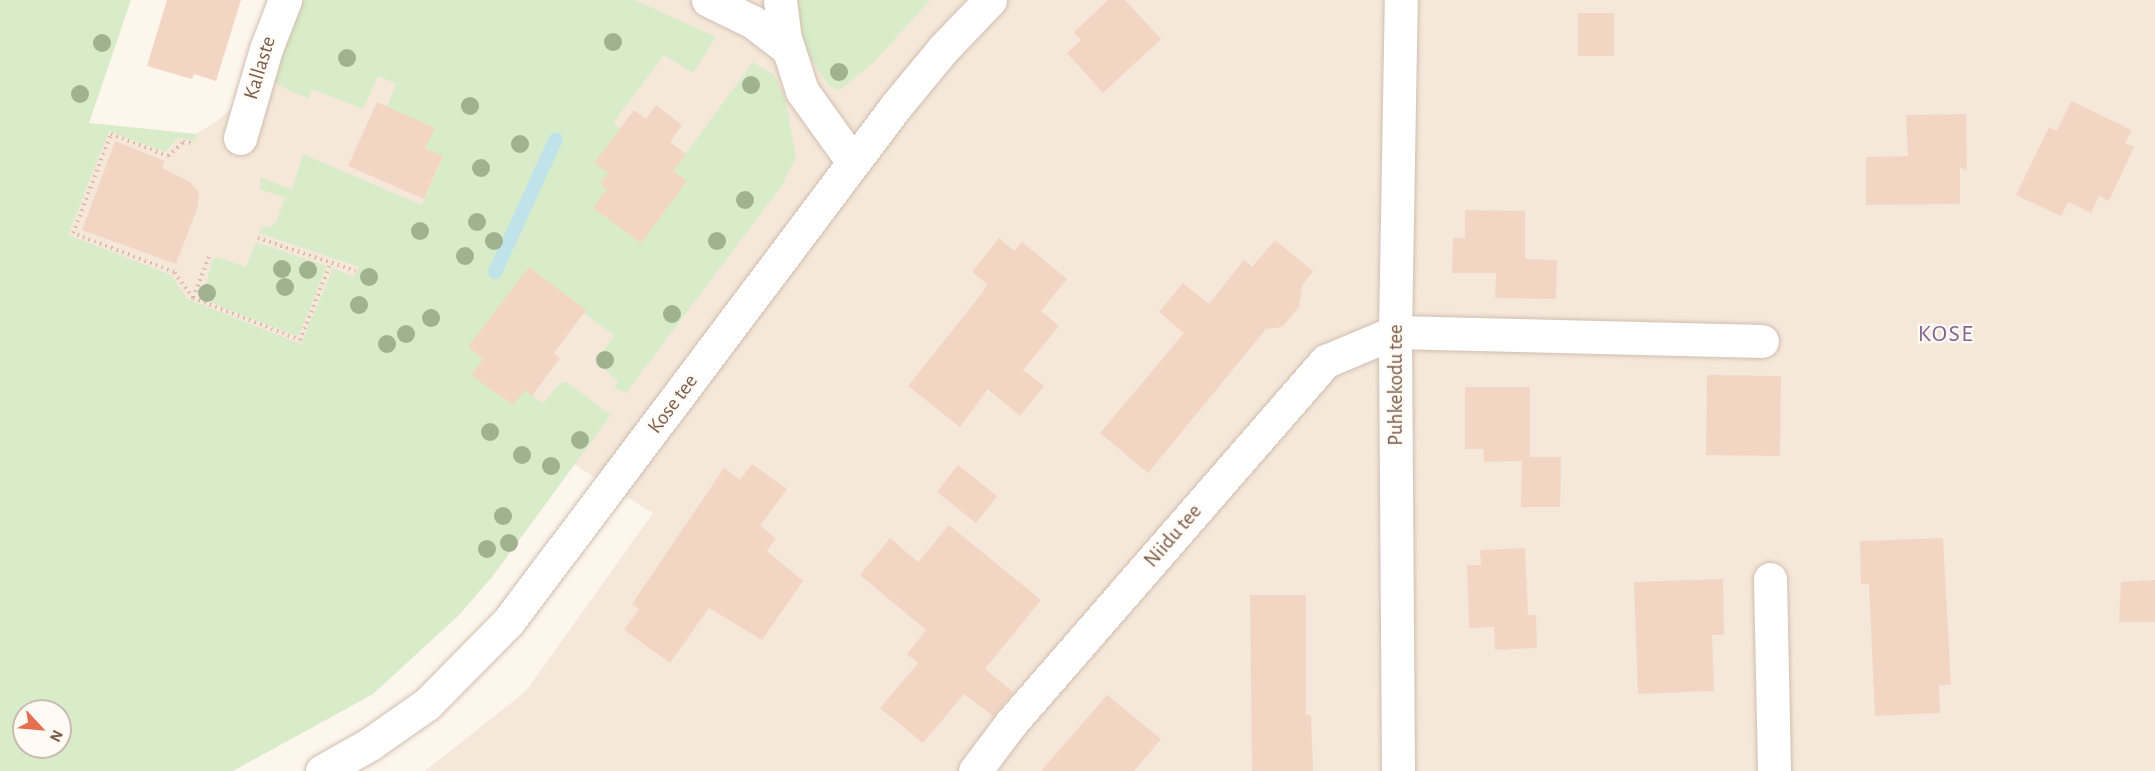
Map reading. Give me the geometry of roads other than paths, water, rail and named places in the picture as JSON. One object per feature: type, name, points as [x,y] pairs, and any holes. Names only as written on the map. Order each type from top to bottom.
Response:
[{"type":"street","name":"Kallaste","points":[[240,138],[266,49],[285,0]]},
{"type":"street","points":[[708,0],[753,22],[787,48]]},
{"type":"street","points":[[780,0],[787,48],[813,110],[853,162]]},
{"type":"street","name":"Kose tee","points":[[322,771],[370,744],[427,704],[508,622],[853,162],[930,64],[990,0]]},
{"type":"street","name":"Puhkekodu tee","points":[[1398,771],[1395,332],[1401,0]]},
{"type":"street","points":[[1395,332],[1762,341]]},
{"type":"street","name":"Niidu tee","points":[[975,771],[1011,723],[1326,361],[1395,332]]},
{"type":"street","points":[[1770,579],[1774,771]]},
{"type":"waterway","points":[[495,272],[556,139]]},
{"type":"district","name":"KOSE","points":[[1946,335]]}]
